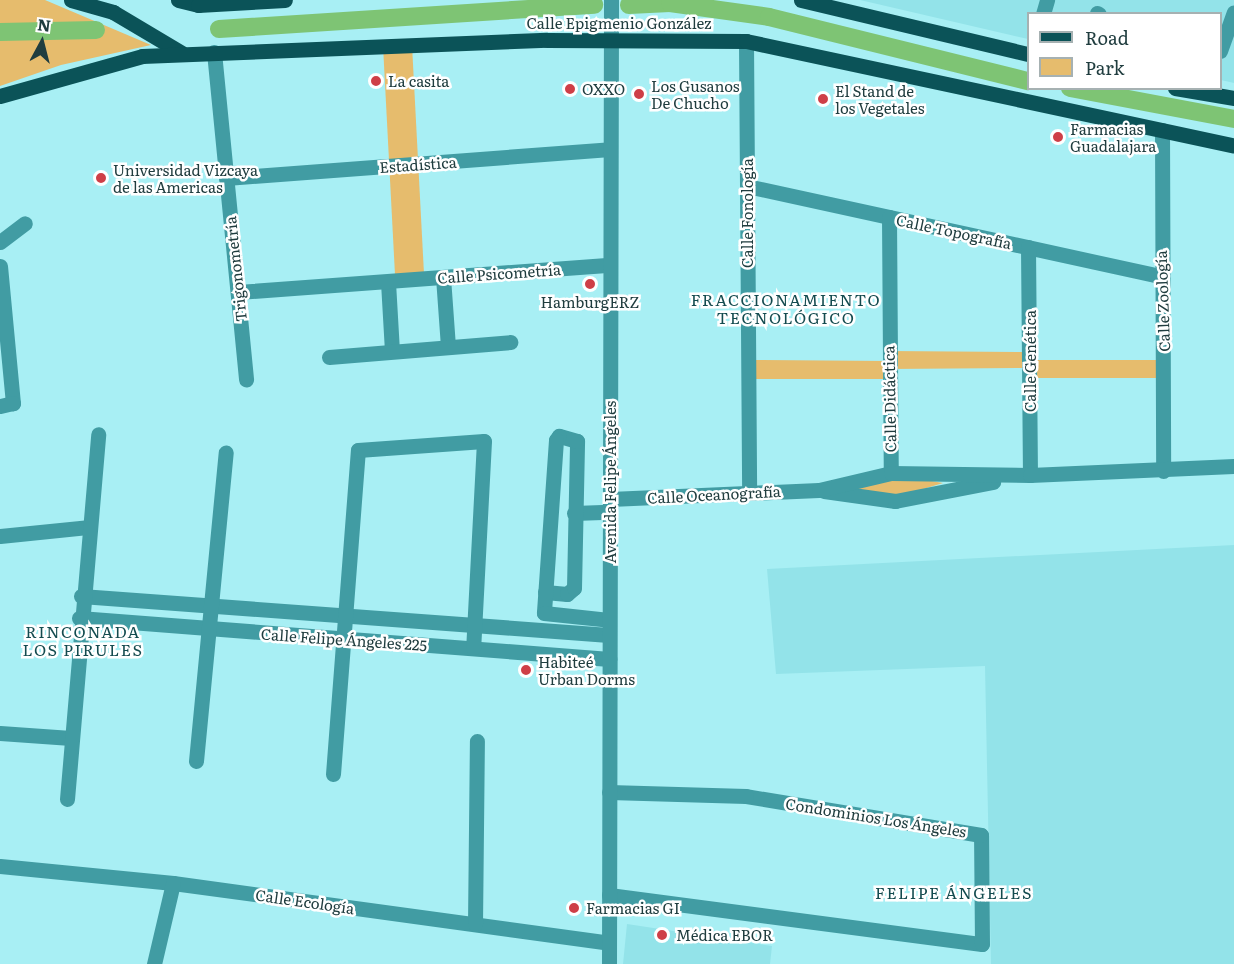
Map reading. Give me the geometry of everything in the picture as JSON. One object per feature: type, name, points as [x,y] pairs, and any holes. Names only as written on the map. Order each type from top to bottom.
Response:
[{"type":"main road","points":[[71,0],[112,12],[182,53]]},
{"type":"main road","points":[[178,0],[229,2],[285,0]]},
{"type":"main road","points":[[801,0],[1027,54]]},
{"type":"main road","name":"Calle Epigmenio González","points":[[0,96],[117,59],[182,53],[610,39],[746,41],[1234,146]]},
{"type":"main road","points":[[1192,90],[1234,98]]},
{"type":"street","name":"Avenida Felipe Ángeles","points":[[609,964],[611,0]]},
{"type":"street","points":[[1222,48],[1234,12]]},
{"type":"street","name":"Calle Fonología","points":[[746,41],[749,493]]},
{"type":"street","name":"Trigonometría","points":[[214,52],[246,379]]},
{"type":"street","name":"Calle Zoología","points":[[1162,130],[1160,276],[1163,471]]},
{"type":"street","name":"Estadística","points":[[226,177],[610,149]]},
{"type":"street","name":"Calle Topografía","points":[[747,186],[1160,276]]},
{"type":"street","name":"Calle Didáctica","points":[[890,217],[891,473]]},
{"type":"street","points":[[0,242],[25,223]]},
{"type":"street","name":"Calle Genética","points":[[1028,247],[1029,475]]},
{"type":"street","name":"Calle Psicometría","points":[[238,292],[610,265]]},
{"type":"street","points":[[0,266],[13,403],[0,406]]},
{"type":"street","points":[[443,277],[448,347]]},
{"type":"street","points":[[388,282],[392,351]]},
{"type":"street","points":[[329,357],[510,342]]},
{"type":"street","points":[[67,799],[79,618],[98,434]]},
{"type":"street","points":[[545,592],[567,594],[574,588],[577,441],[560,436],[545,592],[544,613],[609,627]]},
{"type":"street","points":[[333,774],[358,450],[476,440],[488,448],[473,648]]},
{"type":"street","points":[[196,761],[212,628],[226,452]]},
{"type":"street","name":"Calle Oceanografía","points":[[819,490],[891,473],[1029,475],[1163,471],[1234,466]]},
{"type":"street","name":"Calle Oceanografía","points":[[574,513],[610,506],[749,493],[819,490],[895,501],[1029,475]]},
{"type":"street","points":[[0,537],[88,528]]},
{"type":"street","name":"Calle Felipe Ángeles 225","points":[[81,596],[475,626],[609,627]]},
{"type":"street","name":"Calle Felipe Ángeles 225","points":[[79,618],[609,659]]},
{"type":"street","points":[[0,733],[71,738]]},
{"type":"street","points":[[475,924],[477,741]]},
{"type":"street","name":"Condominios Los Ángeles","points":[[609,792],[746,796],[981,835],[982,944],[609,895]]},
{"type":"street","name":"Calle Ecología","points":[[0,866],[173,883],[609,943]]},
{"type":"street","points":[[154,964],[173,883]]},
{"type":"shaded area","points":[[860,0],[1234,0],[1234,83],[1222,80],[1222,12],[1027,12],[1027,39]]},
{"type":"shaded area","points":[[1234,545],[1234,964],[991,964],[985,666],[776,674],[767,569]]},
{"type":"shaded area","name":"Médica EBOR","points":[[627,924],[772,946],[770,964],[623,964]]},
{"type":"green space","points":[[0,0],[45,0],[151,45],[61,65],[0,86]]},
{"type":"green space","points":[[412,45],[424,279],[395,280],[383,47]]},
{"type":"green space","points":[[888,351],[1031,352],[1031,360],[1165,360],[1165,378],[1030,378],[1030,368],[888,369],[887,379],[749,379],[748,360],[887,361]]},
{"type":"green space","points":[[891,474],[943,483],[897,497],[843,488]]},
{"type":"waterway","points":[[629,5],[670,3],[769,17],[1027,81]]},
{"type":"waterway","points":[[219,29],[594,5]]},
{"type":"waterway","points":[[0,32],[96,30]]},
{"type":"waterway","points":[[1081,90],[1234,119]]},
{"type":"place","name":"La casita","points":[[376,81]]},
{"type":"place","name":"OXXO","points":[[570,89]]},
{"type":"place","name":"Los Gusanos De Chucho","points":[[639,94]]},
{"type":"place","name":"El Stand de los Vegetales","points":[[823,99]]},
{"type":"place","name":"Farmacias Guadalajara","points":[[1058,137]]},
{"type":"place","name":"Universidad Vizcaya de las Americas","points":[[101,178]]},
{"type":"place","name":"HamburgERZ","points":[[590,284]]},
{"type":"place","name":"Habiteé Urban Dorms","points":[[526,670]]},
{"type":"place","name":"Farmacias GI","points":[[574,908]]},
{"type":"place","name":"Médica EBOR","points":[[662,935]]},
{"type":"district","name":"FRACCIONAMIENTO TECNOLÓGICO","points":[[786,308]]},
{"type":"district","name":"RINCONADA LOS PIRULES","points":[[83,640]]},
{"type":"district","name":"FELIPE ÁNGELES","points":[[954,892]]}]
